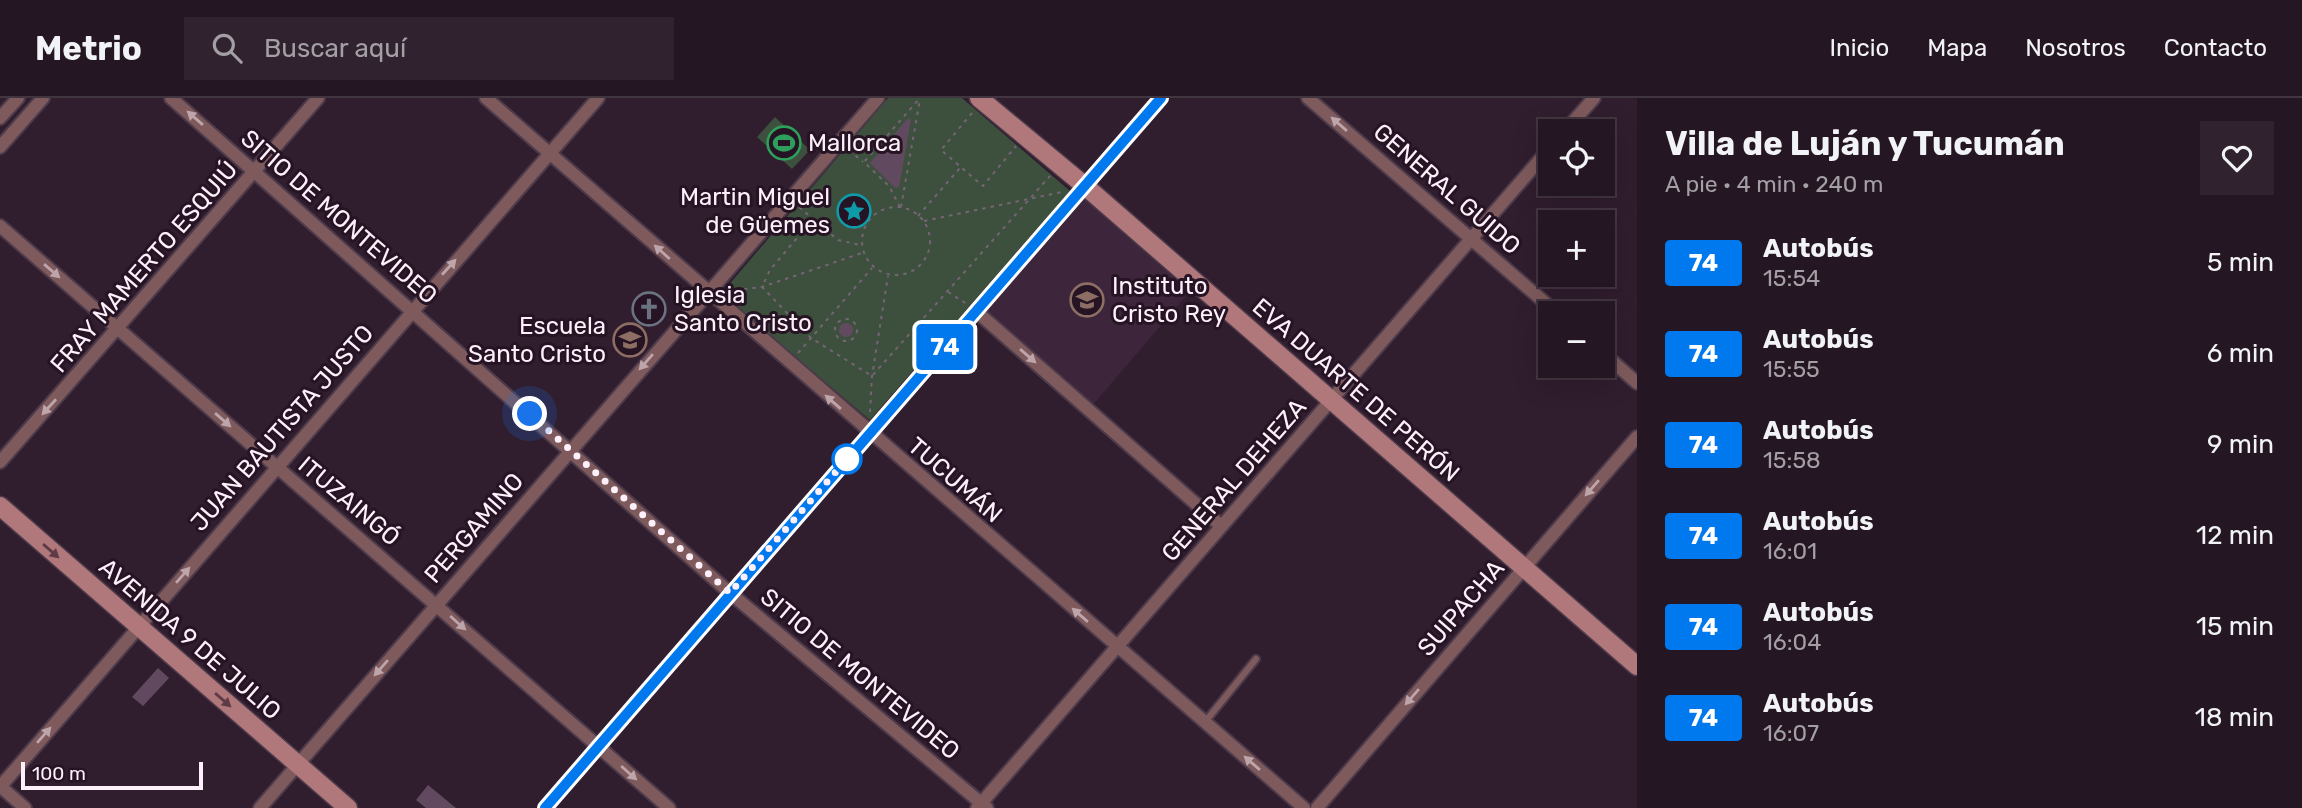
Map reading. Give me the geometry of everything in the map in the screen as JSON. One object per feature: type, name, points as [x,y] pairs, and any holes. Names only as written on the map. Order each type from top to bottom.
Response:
[{"type":"main road","name":"EVA DUARTE DE PERÓN","points":[[980,100],[1085,186],[1637,666]]},
{"type":"main road","name":"AVENIDA 9 DE JULIO","points":[[0,506],[348,808]]},
{"type":"street","points":[[0,118],[18,98]]},
{"type":"street","points":[[0,147],[43,98]]},
{"type":"street","name":"SITIO DE MONTEVIDEO","points":[[171,98],[730,593],[982,806]]},
{"type":"street","name":"FRAY MAMERTO ESQUIÚ","points":[[0,462],[318,98]]},
{"type":"street","name":"TUCUMÁN","points":[[486,98],[1304,808]]},
{"type":"street","name":"JUAN BAUTISTA JUSTO","points":[[0,786],[598,98]]},
{"type":"street","name":"PERGAMINO","points":[[260,808],[878,98]]},
{"type":"street","points":[[545,808],[1161,98]]},
{"type":"street","name":"GENERAL GUIDO","points":[[1308,98],[1544,301]]},
{"type":"street","points":[[1576,119],[1594,98]]},
{"type":"street","name":"GENERAL DEHEZA","points":[[982,806],[1220,525],[1538,162]]},
{"type":"street","name":"ITUZAINGÓ","points":[[0,226],[669,808]]},
{"type":"street","points":[[976,311],[1220,525]]},
{"type":"street","points":[[1615,364],[1637,383]]},
{"type":"street","name":"SUIPACHA","points":[[1317,808],[1637,437]]},
{"type":"street","points":[[0,786],[25,808]]},
{"type":"lane","points":[[1205,722],[1256,659]]},
{"type":"path","points":[[864,162],[920,98]]},
{"type":"path","points":[[900,208],[920,98]]},
{"type":"path","points":[[980,100],[941,150],[983,186],[1024,136]]},
{"type":"path","points":[[840,142],[889,186],[900,208]]},
{"type":"path","points":[[872,376],[1058,166]]},
{"type":"path","points":[[918,216],[961,167]]},
{"type":"path","points":[[923,221],[1062,192]]},
{"type":"path","points":[[790,199],[838,240],[862,245]]},
{"type":"path","points":[[890,208],[900,208],[918,216],[923,221],[930,240],[924,260],[909,273],[888,275],[873,267],[863,252],[862,245],[866,225],[872,217],[890,208]]},
{"type":"path","points":[[762,287],[770,270],[813,219]]},
{"type":"path","points":[[708,293],[762,287],[863,252]]},
{"type":"path","points":[[789,363],[873,267]]},
{"type":"path","points":[[870,434],[872,376],[888,275]]},
{"type":"path","points":[[762,287],[811,338],[872,376]]},
{"type":"path","points":[[947,291],[976,311]]},
{"type":"path","points":[[830,316],[838,324]]},
{"type":"path","points":[[847,320],[853,322],[856,335],[851,340],[841,339],[836,331],[838,324],[847,320]]},
{"type":"shaded area","name":"Instituto Cristo Rey","points":[[1082,196],[1191,290],[1092,406],[983,310]]},
{"type":"green space","points":[[888,98],[962,98],[1070,191],[870,420],[721,294]]},
{"type":"green space","name":"Mallorca","points":[[775,117],[810,150],[792,169],[757,137]]},
{"type":"building","points":[[908,118],[911,120],[899,187],[895,188],[870,163]]},
{"type":"building","points":[[843,323],[849,323],[853,330],[849,337],[843,337],[839,333],[839,327]]},
{"type":"building","points":[[158,668],[169,678],[143,706],[132,697]]},
{"type":"building","points":[[428,785],[456,808],[426,808],[416,800]]},
{"type":"bus line","name":"74","points":[[545,808],[1161,98]]},
{"type":"place","name":"Mallorca","points":[[784,143]]},
{"type":"place","name":"Martin Miguel de Güemes","points":[[854,211]]},
{"type":"place","name":"Instituto Cristo Rey","points":[[1087,300]]},
{"type":"place","name":"Iglesia Santo Cristo","points":[[649,309]]},
{"type":"place","name":"Escuela Santo Cristo","points":[[630,340]]},
{"type":"route","points":[[530,414],[730,593],[847,459]]}]
